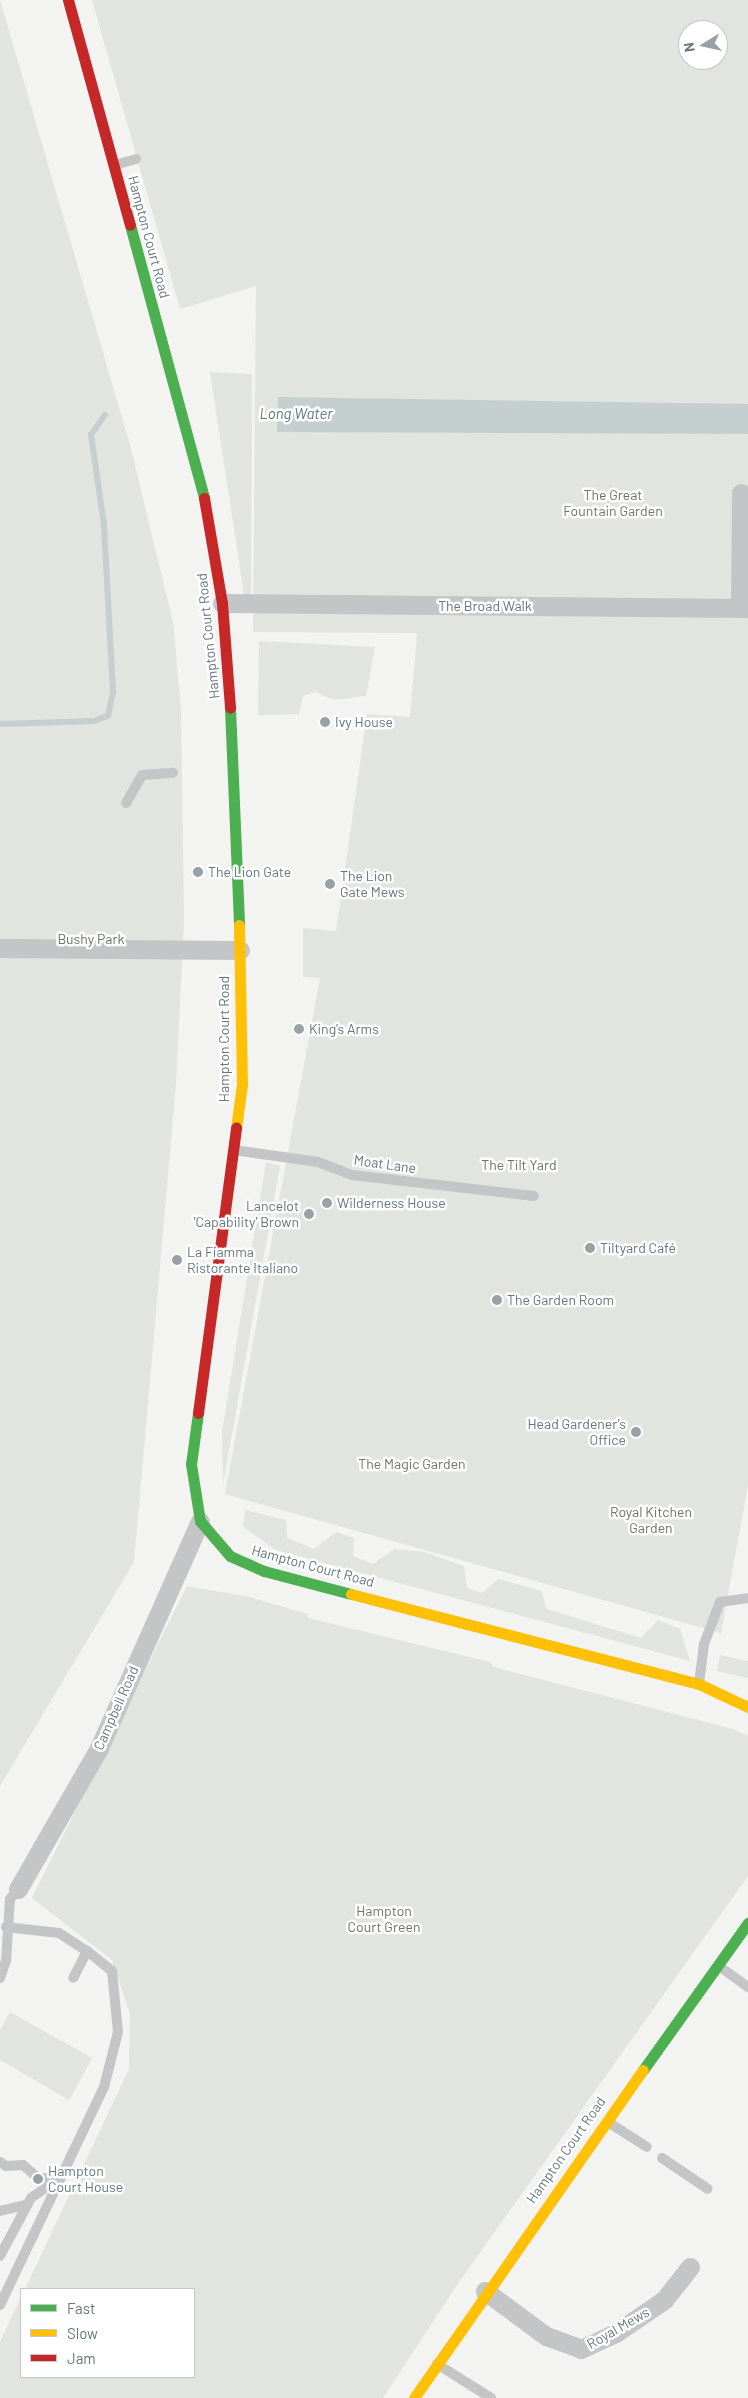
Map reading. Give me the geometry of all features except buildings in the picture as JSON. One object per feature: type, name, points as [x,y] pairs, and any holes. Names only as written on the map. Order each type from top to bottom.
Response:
[{"type":"main road","name":"Hampton Court Road","points":[[68,0],[202,485],[222,604],[237,807],[242,1084],[191,1464],[200,1521],[230,1556],[264,1571],[699,1684],[742,1699],[748,1707]]},
{"type":"main road","name":"Hampton Court Road","points":[[414,2398],[485,2291],[748,1923]]},
{"type":"street","points":[[741,494],[744,608]]},
{"type":"street","name":"The Broad Walk","points":[[222,604],[744,608]]},
{"type":"street","points":[[0,948],[240,950]]},
{"type":"street","name":"Campbell Road","points":[[14,1894],[99,1748],[200,1521]]},
{"type":"street","name":"Royal Mews","points":[[485,2291],[546,2336],[581,2349],[617,2332],[664,2300],[690,2267]]},
{"type":"lane","points":[[114,166],[136,159]]},
{"type":"lane","points":[[126,803],[142,775],[173,773]]},
{"type":"lane","name":"Moat Lane","points":[[234,1150],[318,1162],[352,1174],[534,1196]]},
{"type":"lane","points":[[699,1684],[704,1644],[720,1602],[748,1598]]},
{"type":"lane","points":[[0,1907],[14,1894]]},
{"type":"lane","points":[[0,1978],[6,1961],[6,1927],[14,1894]]},
{"type":"lane","points":[[0,2305],[104,2088],[118,2032],[112,1971],[59,1933],[6,1927]]},
{"type":"lane","points":[[72,1978],[87,1952]]},
{"type":"lane","points":[[718,1965],[748,1987]]},
{"type":"lane","points":[[606,2120],[647,2146]]},
{"type":"lane","points":[[662,2158],[708,2189]]},
{"type":"lane","points":[[0,2162],[6,2166],[23,2165],[38,2178],[61,2178]]},
{"type":"lane","points":[[0,2256],[27,2205],[61,2178]]},
{"type":"lane","points":[[0,2212],[27,2205]]},
{"type":"lane","points":[[436,2363],[491,2398]]},
{"type":"green space","name":"Bushy Park","points":[[0,0],[130,445],[173,622],[181,709],[184,919],[176,1084],[134,1562],[0,1786]]},
{"type":"green space","points":[[92,0],[748,0],[748,1485],[721,1633],[225,1494],[320,978],[303,977],[303,928],[336,931],[367,714],[410,717],[417,633],[253,632],[256,286],[180,309]]},
{"type":"green space","points":[[210,372],[252,374],[251,602],[245,601]]},
{"type":"green space","points":[[259,641],[375,647],[366,696],[334,700],[315,692],[303,696],[299,714],[258,715]]},
{"type":"green space","points":[[266,1162],[280,1166],[223,1484],[222,1432]]},
{"type":"green space","points":[[245,1510],[286,1520],[287,1538],[314,1549],[336,1532],[354,1538],[353,1556],[373,1564],[395,1549],[424,1552],[464,1566],[467,1588],[482,1593],[498,1579],[541,1591],[547,1609],[641,1638],[658,1620],[680,1629],[690,1661],[276,1550],[243,1527]]},
{"type":"green space","name":"Hampton Court Green","points":[[187,1586],[250,1597],[307,1614],[308,1618],[490,1662],[494,1667],[733,1729],[748,1736],[748,1876],[459,2282],[383,2398],[0,2398],[0,2342],[20,2299],[20,2378],[195,2378],[195,2288],[25,2288],[129,2069],[130,2014],[112,1960],[32,1898]]},
{"type":"green space","points":[[720,1655],[748,1661],[748,1678],[717,1671]]},
{"type":"green space","points":[[10,2012],[92,2058],[69,2100],[0,2060],[0,2030]]},
{"type":"water","name":"Long Water","points":[[278,397],[748,404],[748,434],[277,432]]},
{"type":"waterway","points":[[0,724],[94,721],[108,716],[113,692],[104,525],[91,435],[105,415]]},
{"type":"traffic: fast","points":[[130,225],[204,498]]},
{"type":"traffic: fast","points":[[230,708],[239,925]]},
{"type":"traffic: fast","points":[[198,1413],[191,1464],[200,1521],[230,1556],[264,1571],[351,1594]]},
{"type":"traffic: fast","points":[[643,2070],[748,1923]]},
{"type":"traffic: slow","points":[[236,1128],[242,1084],[239,925]]},
{"type":"traffic: slow","points":[[351,1594],[699,1684],[748,1707]]},
{"type":"traffic: slow","points":[[414,2398],[643,2070]]},
{"type":"traffic: jam","points":[[68,0],[130,225]]},
{"type":"traffic: jam","points":[[204,498],[222,603],[230,708]]},
{"type":"traffic: jam","points":[[198,1413],[236,1128]]},
{"type":"place","name":"Ivy House","points":[[325,722]]},
{"type":"place","name":"The Lion Gate","points":[[198,872]]},
{"type":"place","name":"The Lion Gate Mews","points":[[330,884]]},
{"type":"place","name":"King's Arms","points":[[299,1029]]},
{"type":"place","name":"Wilderness House","points":[[327,1203]]},
{"type":"place","name":"Lancelot 'Capability' Brown","points":[[309,1214]]},
{"type":"place","name":"Tiltyard Café","points":[[590,1248]]},
{"type":"place","name":"La Fiamma Ristorante Italiano","points":[[177,1260]]},
{"type":"place","name":"The Garden Room","points":[[497,1300]]},
{"type":"place","name":"Head Gardener's Office","points":[[636,1432]]},
{"type":"place","name":"Hampton Court House","points":[[38,2179]]},
{"type":"park label","name":"The Great Fountain Garden","points":[[613,504]]},
{"type":"park label","name":"The Tilt Yard","points":[[519,1165]]},
{"type":"park label","name":"The Magic Garden","points":[[412,1464]]},
{"type":"park label","name":"Royal Kitchen Garden","points":[[651,1520]]}]
